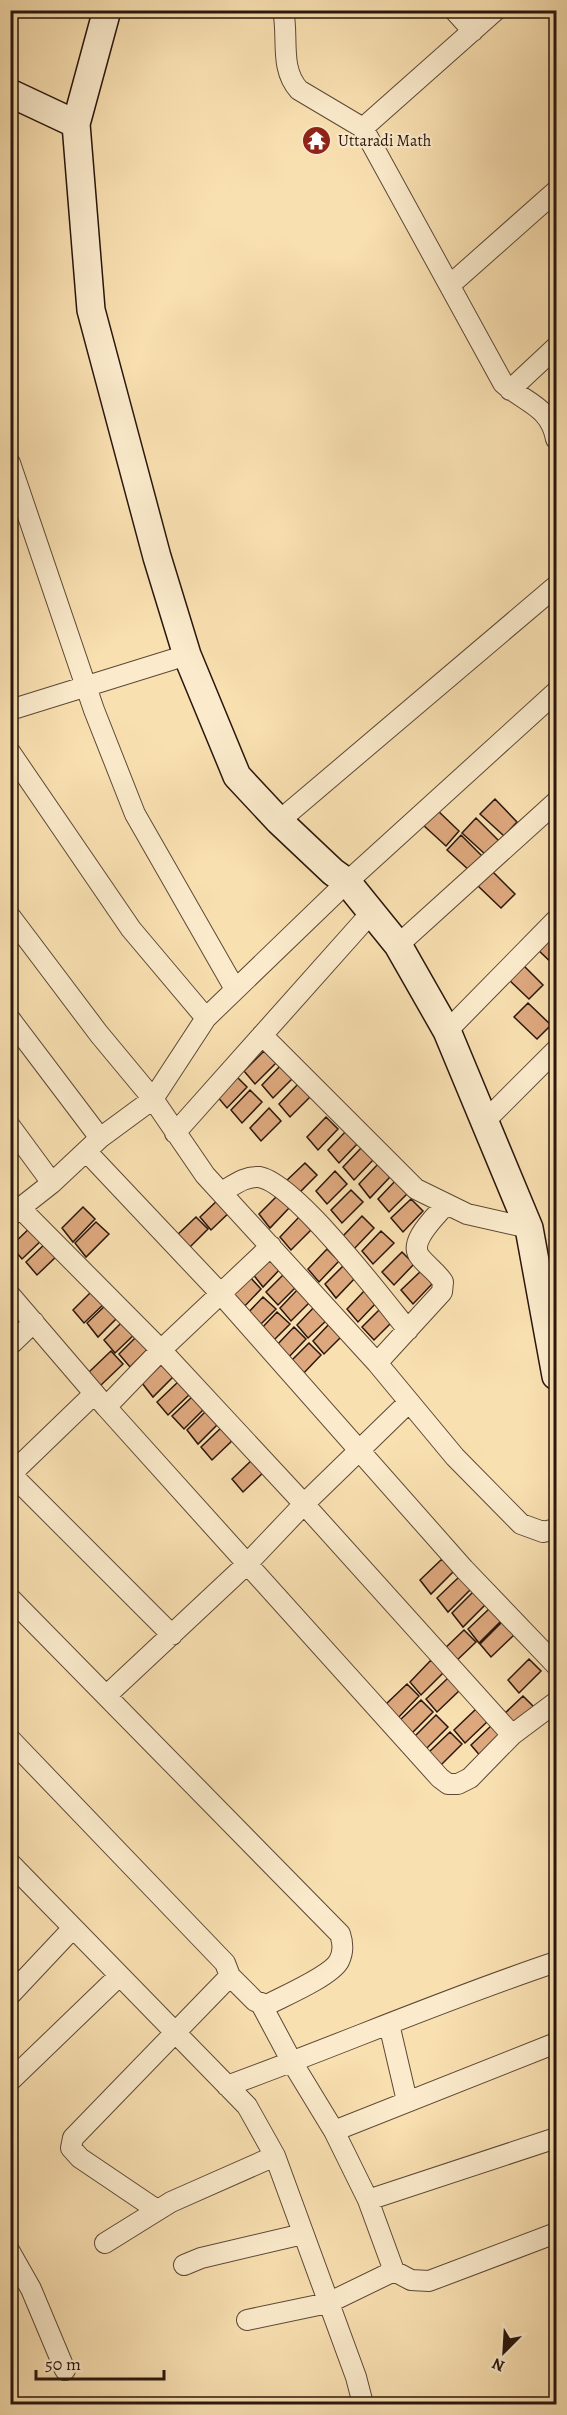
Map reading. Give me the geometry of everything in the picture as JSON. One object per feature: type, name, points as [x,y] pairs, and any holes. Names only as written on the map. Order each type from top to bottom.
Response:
[{"type":"main road","points":[[106,10],[76,124],[91,310],[157,556],[187,655],[237,776],[279,821],[333,872],[347,882],[398,945],[447,1031],[530,1228],[553,1330],[556,1376]]},
{"type":"main road","points":[[10,93],[76,124]]},
{"type":"street","points":[[283,10],[286,25],[286,60],[292,82],[299,90],[363,128],[497,373],[510,390],[539,408],[548,417],[556,439]]},
{"type":"street","points":[[454,10],[473,31]]},
{"type":"street","points":[[363,128],[496,10]]},
{"type":"street","points":[[450,285],[556,191]]},
{"type":"street","points":[[510,390],[556,347]]},
{"type":"street","points":[[10,463],[86,686],[135,814],[235,989]]},
{"type":"street","points":[[279,821],[556,586]]},
{"type":"street","points":[[10,710],[187,655]]},
{"type":"street","points":[[512,1735],[304,1504],[161,1350],[16,1212],[52,1183],[93,1144],[153,1099],[206,1018],[347,882],[556,692]]},
{"type":"street","points":[[10,752],[131,929],[206,1018]]},
{"type":"street","points":[[398,945],[556,802]]},
{"type":"street","points":[[176,1133],[371,913]]},
{"type":"street","points":[[10,916],[99,1034],[153,1099],[206,1175],[377,1363],[455,1457],[521,1524],[543,1532],[556,1529]]},
{"type":"street","points":[[447,1031],[556,920]]},
{"type":"street","points":[[10,1019],[93,1144],[220,1293],[464,1569],[556,1665]]},
{"type":"street","points":[[262,1035],[416,1190],[467,1214],[530,1228]]},
{"type":"street","points":[[486,1120],[552,1062]]},
{"type":"street","points":[[10,1126],[52,1183]]},
{"type":"street","points":[[222,1192],[248,1177],[262,1178],[285,1191],[336,1241],[408,1330]]},
{"type":"street","points":[[377,1363],[442,1292],[443,1282],[418,1255],[416,1247],[418,1239],[446,1204]]},
{"type":"street","points":[[172,1635],[11,1474],[161,1350],[271,1246]]},
{"type":"street","points":[[10,1295],[100,1401],[440,1778],[448,1784],[458,1784],[470,1778],[512,1735],[556,1702]]},
{"type":"street","points":[[10,1345],[34,1322]]},
{"type":"street","points":[[107,1695],[246,1564],[408,1403]]},
{"type":"street","points":[[10,1598],[340,1934],[343,1946],[339,1962],[320,1977],[267,2005],[255,2001],[230,1976],[225,1963],[10,1739]]},
{"type":"street","points":[[13,1872],[73,1928],[247,2106],[275,2156],[356,2378],[363,2404]]},
{"type":"street","points":[[10,1995],[73,1928]]},
{"type":"street","points":[[227,2086],[389,2024],[424,2008],[556,1962]]},
{"type":"street","points":[[10,2081],[119,1976]]},
{"type":"street","points":[[157,2210],[80,2158],[71,2148],[73,2138],[230,1976]]},
{"type":"street","points":[[261,2004],[292,2062],[334,2131],[368,2200],[394,2271],[411,2280],[429,2281],[556,2233]]},
{"type":"street","points":[[389,2024],[407,2101]]},
{"type":"street","points":[[334,2131],[556,2043]]},
{"type":"street","points":[[368,2200],[556,2138]]},
{"type":"street","points":[[105,2243],[157,2210],[275,2156]]},
{"type":"street","points":[[184,2265],[201,2258],[303,2234]]},
{"type":"street","points":[[10,2252],[31,2289],[65,2370]]},
{"type":"street","points":[[247,2320],[328,2303],[394,2271]]},
{"type":"building","points":[[495,799],[517,822],[504,836],[480,814]]},
{"type":"building","points":[[436,809],[459,831],[446,846],[422,824]]},
{"type":"building","points":[[476,818],[499,841],[486,855],[462,833]]},
{"type":"building","points":[[461,835],[484,858],[471,872],[447,850]]},
{"type":"building","points":[[492,871],[515,894],[501,908],[478,886]]},
{"type":"building","points":[[550,933],[556,939],[556,967],[536,948]]},
{"type":"building","points":[[520,962],[543,985],[529,999],[506,977]]},
{"type":"building","points":[[528,1003],[551,1025],[537,1039],[514,1017]]},
{"type":"building","points":[[264,1051],[276,1063],[255,1084],[244,1071]]},
{"type":"building","points":[[281,1065],[294,1077],[273,1098],[262,1085]]},
{"type":"building","points":[[235,1075],[247,1087],[227,1108],[216,1095]]},
{"type":"building","points":[[298,1084],[310,1097],[290,1117],[279,1104]]},
{"type":"building","points":[[250,1090],[262,1102],[242,1123],[231,1110]]},
{"type":"building","points":[[269,1108],[281,1121],[261,1141],[250,1128]]},
{"type":"building","points":[[326,1117],[338,1129],[318,1150],[307,1137]]},
{"type":"building","points":[[347,1130],[359,1142],[339,1163],[328,1150]]},
{"type":"building","points":[[362,1147],[374,1159],[354,1180],[343,1167]]},
{"type":"building","points":[[305,1163],[317,1175],[296,1196],[285,1182]]},
{"type":"building","points":[[378,1164],[390,1177],[370,1198],[359,1184]]},
{"type":"building","points":[[335,1171],[347,1184],[327,1204],[316,1191]]},
{"type":"building","points":[[397,1179],[409,1192],[389,1212],[378,1199]]},
{"type":"building","points":[[351,1190],[363,1202],[342,1223],[331,1210]]},
{"type":"building","points":[[278,1195],[290,1207],[270,1228],[259,1214]]},
{"type":"building","points":[[222,1196],[234,1208],[211,1230],[200,1217]]},
{"type":"building","points":[[411,1199],[423,1211],[403,1232],[391,1218]]},
{"type":"building","points":[[83,1207],[95,1219],[73,1242],[62,1228]]},
{"type":"building","points":[[362,1216],[374,1228],[354,1249],[343,1236]]},
{"type":"building","points":[[196,1217],[208,1229],[186,1251],[174,1238]]},
{"type":"building","points":[[299,1217],[311,1230],[291,1250],[280,1237]]},
{"type":"building","points":[[96,1222],[109,1234],[86,1257],[75,1243]]},
{"type":"building","points":[[33,1225],[45,1237],[22,1259],[11,1246]]},
{"type":"building","points":[[381,1231],[394,1243],[373,1264],[362,1251]]},
{"type":"building","points":[[48,1241],[60,1253],[37,1275],[26,1262]]},
{"type":"building","points":[[327,1249],[339,1261],[319,1282],[308,1269]]},
{"type":"building","points":[[402,1252],[414,1264],[394,1285],[382,1272]]},
{"type":"building","points":[[271,1253],[283,1266],[263,1287],[252,1273]]},
{"type":"building","points":[[344,1265],[356,1277],[336,1298],[325,1284]]},
{"type":"building","points":[[421,1271],[433,1283],[413,1304],[401,1290]]},
{"type":"building","points":[[286,1272],[298,1285],[278,1305],[266,1292]]},
{"type":"building","points":[[249,1276],[261,1289],[241,1310],[229,1296]]},
{"type":"building","points":[[95,1288],[107,1301],[84,1323],[73,1310]]},
{"type":"building","points":[[299,1288],[311,1301],[291,1321],[280,1308]]},
{"type":"building","points":[[366,1289],[378,1301],[358,1322],[347,1309]]},
{"type":"building","points":[[263,1297],[276,1309],[255,1330],[244,1317]]},
{"type":"building","points":[[109,1302],[121,1314],[98,1337],[87,1323]]},
{"type":"building","points":[[316,1305],[329,1318],[308,1338],[297,1325]]},
{"type":"building","points":[[382,1307],[394,1320],[374,1340],[362,1327]]},
{"type":"building","points":[[277,1312],[290,1324],[269,1345],[258,1332]]},
{"type":"building","points":[[126,1318],[138,1331],[115,1353],[104,1340]]},
{"type":"building","points":[[332,1321],[345,1333],[324,1354],[313,1341]]},
{"type":"building","points":[[294,1327],[306,1339],[286,1360],[275,1347]]},
{"type":"building","points":[[141,1332],[153,1344],[130,1367],[119,1354]]},
{"type":"building","points":[[309,1343],[321,1355],[301,1376],[289,1363]]},
{"type":"building","points":[[111,1351],[123,1364],[100,1386],[89,1372]]},
{"type":"building","points":[[164,1362],[176,1374],[153,1397],[142,1383]]},
{"type":"building","points":[[179,1381],[191,1393],[168,1415],[157,1402]]},
{"type":"building","points":[[194,1395],[206,1407],[184,1429],[172,1416]]},
{"type":"building","points":[[208,1409],[221,1421],[198,1444],[187,1430]]},
{"type":"building","points":[[223,1426],[235,1438],[212,1460],[201,1447]]},
{"type":"building","points":[[254,1458],[266,1470],[243,1492],[232,1479]]},
{"type":"building","points":[[442,1559],[454,1571],[431,1594],[420,1580]]},
{"type":"building","points":[[459,1577],[471,1589],[448,1612],[437,1598]]},
{"type":"building","points":[[473,1592],[486,1604],[463,1627],[452,1613]]},
{"type":"building","points":[[490,1608],[502,1620],[479,1643],[468,1629]]},
{"type":"building","points":[[502,1622],[514,1635],[491,1657],[480,1644]]},
{"type":"building","points":[[464,1630],[476,1642],[453,1664],[442,1651]]},
{"type":"building","points":[[529,1659],[541,1671],[519,1693],[508,1680]]},
{"type":"building","points":[[431,1660],[444,1672],[421,1695],[410,1682]]},
{"type":"building","points":[[448,1678],[460,1690],[437,1712],[426,1699]]},
{"type":"building","points":[[407,1684],[419,1696],[397,1719],[385,1705]]},
{"type":"building","points":[[523,1696],[535,1708],[512,1731],[501,1717]]},
{"type":"building","points":[[421,1700],[433,1712],[410,1735],[399,1721]]},
{"type":"building","points":[[476,1709],[488,1721],[465,1743],[454,1730]]},
{"type":"building","points":[[436,1715],[448,1727],[425,1750],[414,1737]]},
{"type":"building","points":[[493,1724],[505,1736],[482,1758],[471,1745]]},
{"type":"building","points":[[450,1732],[462,1744],[440,1766],[428,1753]]},
{"type":"place","name":"Uttaradi Math","points":[[317,140]]}]
